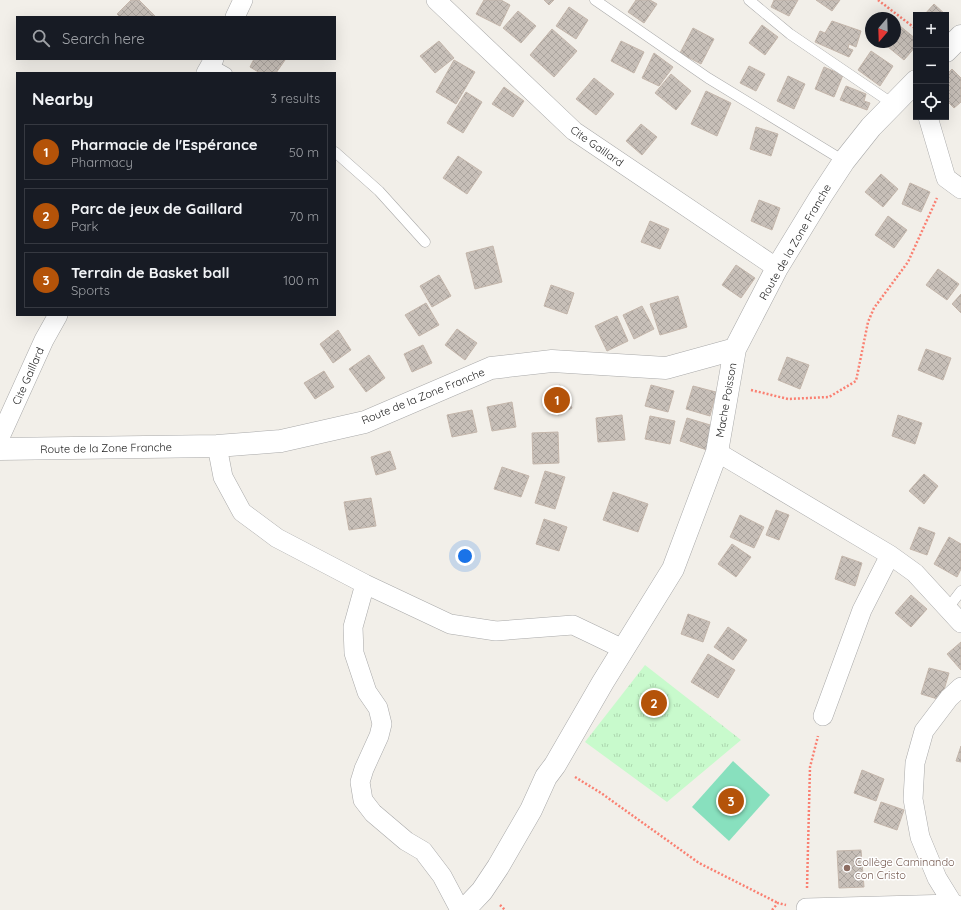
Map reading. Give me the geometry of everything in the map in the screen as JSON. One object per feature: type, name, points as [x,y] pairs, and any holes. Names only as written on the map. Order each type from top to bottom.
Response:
[{"type":"street","points":[[235,16],[243,0]]},
{"type":"street","name":"Cite Gaillard","points":[[436,0],[574,131],[777,268]]},
{"type":"street","points":[[949,48],[961,36]]},
{"type":"street","name":"Route de la Zone Franche","points":[[0,449],[217,446],[281,441],[365,422],[491,368],[552,361],[666,368],[735,349],[777,268],[844,161],[871,127],[913,84]]},
{"type":"street","points":[[929,120],[946,178],[961,189]]},
{"type":"street","name":"Cite Gaillard","points":[[0,437],[44,340],[57,316]]},
{"type":"street","name":"Mache Poisson","points":[[464,910],[482,891],[498,867],[531,810],[546,777],[555,765],[623,649],[673,569],[717,452],[735,349]]},
{"type":"street","points":[[217,446],[223,477],[242,512],[277,538],[365,584],[450,624],[496,631],[573,626],[623,649]]},
{"type":"street","points":[[717,452],[890,555],[915,572],[961,623]]},
{"type":"street","points":[[823,716],[862,610],[890,555]]},
{"type":"street","points":[[365,584],[353,627],[354,653],[366,692],[378,708],[382,724],[379,736],[364,769],[360,782],[363,800],[373,813],[406,840],[423,851],[442,876],[460,910]]},
{"type":"street","points":[[956,907],[937,878],[920,837],[913,799],[915,763],[924,731],[949,698],[961,687]]},
{"type":"street","points":[[806,908],[956,907]]},
{"type":"lane","points":[[595,0],[708,78],[844,161]]},
{"type":"lane","points":[[749,0],[790,34],[894,104]]},
{"type":"lane","points":[[336,153],[379,191],[425,242]]},
{"type":"lane","points":[[948,608],[961,591]]},
{"type":"path","points":[[878,0],[913,27]]},
{"type":"path","points":[[729,385],[788,398],[829,397],[856,381],[868,322],[874,308],[908,262],[946,178]]},
{"type":"path","points":[[806,908],[810,767],[823,716]]},
{"type":"path","points":[[555,765],[601,793],[699,863],[778,903]]},
{"type":"green space","points":[[645,665],[741,740],[667,802],[585,742]]},
{"type":"green space","points":[[733,761],[770,795],[729,841],[692,807]]},
{"type":"building","points":[[131,0],[139,0],[155,16],[119,16],[117,14]]},
{"type":"building","points":[[484,0],[501,0],[510,5],[500,26],[476,14]]},
{"type":"building","points":[[544,0],[554,0],[549,5]]},
{"type":"building","points":[[636,0],[650,0],[657,4],[644,23],[628,12]]},
{"type":"building","points":[[774,0],[798,0],[789,16],[771,7]]},
{"type":"building","points":[[816,0],[840,0],[832,11]]},
{"type":"building","points":[[934,4],[943,12],[927,12]]},
{"type":"building","points":[[569,7],[588,20],[576,39],[556,26]]},
{"type":"building","points":[[518,11],[536,26],[521,43],[503,28]]},
{"type":"building","points":[[832,21],[861,31],[856,47],[849,44],[848,48],[853,50],[849,57],[815,42],[820,31],[825,33]]},
{"type":"building","points":[[762,25],[778,37],[765,55],[749,43]]},
{"type":"building","points":[[901,27],[913,37],[913,50],[904,60],[889,48],[901,48]]},
{"type":"building","points":[[693,28],[714,39],[701,64],[680,53]]},
{"type":"building","points":[[552,29],[577,51],[554,77],[530,55]]},
{"type":"building","points":[[439,41],[454,58],[435,73],[420,56]]},
{"type":"building","points":[[621,41],[644,52],[634,73],[611,61]]},
{"type":"building","points":[[871,51],[893,66],[880,86],[858,70]]},
{"type":"building","points":[[654,53],[673,67],[659,86],[642,78]]},
{"type":"building","points":[[254,60],[285,60],[277,72],[258,72],[250,67]]},
{"type":"building","points":[[454,60],[475,72],[456,104],[436,92]]},
{"type":"building","points":[[749,66],[765,74],[756,91],[740,83]]},
{"type":"building","points":[[824,67],[843,75],[834,97],[815,89]]},
{"type":"building","points":[[952,69],[961,78],[961,102],[954,108],[949,103],[949,72]]},
{"type":"building","points":[[671,74],[691,91],[676,110],[655,93]]},
{"type":"building","points":[[788,76],[805,84],[794,109],[777,101]]},
{"type":"building","points":[[594,78],[614,94],[596,115],[576,99]]},
{"type":"building","points":[[846,86],[866,94],[864,101],[870,103],[867,110],[840,100]]},
{"type":"building","points":[[504,87],[524,101],[513,117],[492,104]]},
{"type":"building","points":[[706,91],[731,103],[717,136],[691,124]]},
{"type":"building","points":[[466,92],[482,102],[463,133],[447,123]]},
{"type":"building","points":[[641,124],[657,137],[642,155],[626,141]]},
{"type":"building","points":[[756,127],[778,134],[771,156],[750,149]]},
{"type":"building","points":[[458,156],[482,172],[467,194],[443,178]]},
{"type":"building","points":[[881,174],[898,189],[883,207],[865,192]]},
{"type":"building","points":[[910,183],[930,192],[921,212],[902,204]]},
{"type":"building","points":[[759,200],[780,208],[772,230],[751,221]]},
{"type":"building","points":[[888,216],[907,230],[894,248],[875,235]]},
{"type":"building","points":[[650,221],[669,229],[660,249],[641,242]]},
{"type":"building","points":[[493,246],[502,282],[475,289],[466,253]]},
{"type":"building","points":[[736,265],[755,278],[741,298],[722,285]]},
{"type":"building","points":[[938,269],[959,284],[947,300],[926,285]]},
{"type":"building","points":[[439,275],[451,296],[432,307],[420,286]]},
{"type":"building","points":[[551,285],[574,293],[567,314],[544,306]]},
{"type":"building","points":[[961,294],[961,313],[952,304]]},
{"type":"building","points":[[678,296],[687,327],[660,335],[650,304]]},
{"type":"building","points":[[426,303],[439,325],[419,336],[405,315]]},
{"type":"building","points":[[642,306],[654,329],[634,339],[623,315]]},
{"type":"building","points":[[617,316],[628,341],[607,351],[595,326]]},
{"type":"building","points":[[457,329],[477,343],[465,360],[445,345]]},
{"type":"building","points":[[338,330],[351,350],[333,363],[320,344]]},
{"type":"building","points":[[423,345],[432,363],[412,372],[404,354]]},
{"type":"building","points":[[926,349],[951,358],[943,380],[918,370]]},
{"type":"building","points":[[369,355],[385,378],[366,392],[349,369]]},
{"type":"building","points":[[787,357],[809,365],[800,389],[778,380]]},
{"type":"building","points":[[324,371],[334,387],[315,399],[304,383]]},
{"type":"building","points":[[560,385],[572,408],[558,415],[546,392]]},
{"type":"building","points":[[651,385],[674,391],[668,412],[645,406]]},
{"type":"building","points":[[693,386],[716,392],[710,416],[686,409]]},
{"type":"building","points":[[512,402],[516,427],[492,431],[487,407]]},
{"type":"building","points":[[472,410],[477,432],[452,437],[447,415]]},
{"type":"building","points":[[622,415],[625,440],[598,442],[596,418]]},
{"type":"building","points":[[898,415],[922,423],[915,444],[892,436]]},
{"type":"building","points":[[650,416],[675,421],[670,444],[645,439]]},
{"type":"building","points":[[687,418],[717,427],[710,451],[680,441]]},
{"type":"building","points":[[558,432],[559,463],[533,464],[532,433]]},
{"type":"building","points":[[390,451],[396,469],[376,475],[371,457]]},
{"type":"building","points":[[502,467],[529,476],[521,497],[494,489]]},
{"type":"building","points":[[545,471],[565,477],[555,509],[535,503]]},
{"type":"building","points":[[924,474],[938,486],[924,504],[909,491]]},
{"type":"building","points":[[613,492],[648,504],[638,532],[603,520]]},
{"type":"building","points":[[371,498],[376,526],[349,530],[344,502]]},
{"type":"building","points":[[776,510],[789,515],[779,540],[766,535]]},
{"type":"building","points":[[740,515],[764,527],[754,548],[730,537]]},
{"type":"building","points":[[544,519],[567,527],[559,551],[536,544]]},
{"type":"building","points":[[919,527],[935,533],[927,555],[910,549]]},
{"type":"building","points":[[949,537],[961,544],[961,569],[957,577],[934,564]]},
{"type":"building","points":[[732,544],[751,557],[736,577],[718,564]]},
{"type":"building","points":[[842,556],[862,563],[855,586],[835,579]]},
{"type":"building","points":[[911,595],[927,609],[911,627],[895,613]]},
{"type":"building","points":[[688,614],[710,622],[703,642],[681,634]]},
{"type":"building","points":[[728,627],[747,640],[733,660],[714,647]]},
{"type":"building","points":[[961,642],[961,670],[947,654]]},
{"type":"building","points":[[708,654],[735,670],[718,698],[691,682]]},
{"type":"building","points":[[929,668],[949,673],[941,700],[921,694]]},
{"type":"building","points":[[961,746],[961,762],[956,761]]},
{"type":"building","points":[[862,770],[884,779],[876,801],[854,793]]},
{"type":"building","points":[[881,802],[904,810],[897,830],[874,822]]},
{"type":"building","points":[[861,850],[864,887],[839,888],[837,851]]},
{"type":"place","name":"Pharmacie de l'Espérance","points":[[557,400]]},
{"type":"place","name":"Parc de jeux de Gaillard","points":[[654,703]]},
{"type":"place","name":"Terrain de Basket ball","points":[[731,801]]},
{"type":"place","name":"Collège Caminando con Cristo","points":[[847,868]]}]
